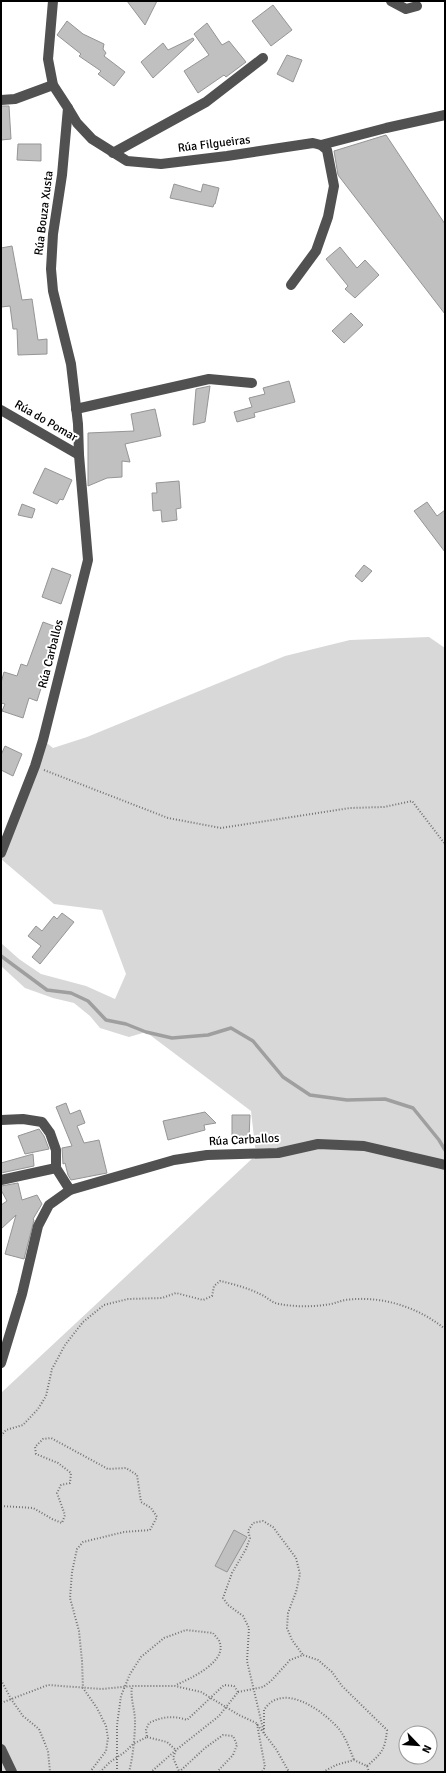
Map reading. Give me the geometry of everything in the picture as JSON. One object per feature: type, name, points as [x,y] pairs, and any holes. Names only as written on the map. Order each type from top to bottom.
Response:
[{"type":"street","points":[[53,1],[48,59],[53,85],[68,108]]},
{"type":"street","points":[[391,1],[406,9],[417,6]]},
{"type":"street","points":[[113,153],[206,102],[263,58]]},
{"type":"street","points":[[1,100],[15,98],[53,85]]},
{"type":"street","name":"Rúa Filgueiras","points":[[68,108],[77,124],[92,139],[126,161],[161,164],[313,143],[321,145],[386,128],[445,116]]},
{"type":"street","name":"Rúa Bouza Xusta","points":[[68,108],[62,176],[53,234],[51,269],[53,291],[71,364],[79,455]]},
{"type":"street","points":[[291,285],[316,251],[328,217],[334,186],[327,150],[321,145]]},
{"type":"street","points":[[76,409],[209,379],[252,383]]},
{"type":"street","name":"Rúa do Pomar","points":[[1,410],[79,455]]},
{"type":"street","name":"Rúa Carballos","points":[[1,853],[35,766],[88,560],[79,455]]},
{"type":"street","points":[[1,1120],[24,1119],[42,1122],[50,1133],[56,1150],[56,1168],[70,1190]]},
{"type":"street","name":"Rúa Carballos","points":[[1,1363],[22,1294],[38,1226],[49,1205],[70,1190],[174,1160],[207,1155],[278,1153],[318,1144],[364,1146],[445,1165]]},
{"type":"street","points":[[1,1180],[56,1168]]},
{"type":"street","points":[[1,1749],[12,1772]]},
{"type":"path","points":[[35,766],[168,818],[221,828],[350,808],[384,807],[412,801],[445,844]]},
{"type":"path","points":[[1,1436],[6,1430],[23,1425],[38,1409],[46,1396],[52,1369],[65,1345],[83,1322],[104,1305],[128,1299],[162,1298],[176,1293],[203,1300],[212,1296],[214,1286],[220,1281],[260,1294],[278,1304],[305,1306],[330,1304],[346,1300],[369,1299],[386,1302],[404,1306],[426,1315],[445,1329]]},
{"type":"path","points":[[1,1506],[33,1508],[62,1523],[65,1515],[57,1493],[61,1485],[70,1483],[71,1473],[58,1463],[36,1454],[35,1447],[43,1439],[51,1438],[108,1469],[126,1468],[137,1475],[141,1502],[151,1508],[157,1517],[150,1530],[124,1532],[82,1542],[77,1549],[72,1572],[70,1598],[79,1631],[83,1688],[97,1708],[106,1726],[108,1738],[106,1751],[90,1772]]},
{"type":"path","points":[[264,1733],[247,1661],[249,1628],[243,1616],[228,1605],[223,1598],[232,1573],[246,1549],[250,1538],[248,1531],[253,1523],[263,1521],[273,1527],[296,1558],[300,1574],[296,1592],[288,1613],[287,1628],[292,1640],[303,1655],[318,1660],[332,1672],[342,1686],[387,1730],[386,1746],[378,1757],[367,1766]]},
{"type":"path","points":[[117,1772],[117,1725],[121,1696],[126,1687],[130,1674],[141,1658],[164,1638],[186,1630],[212,1633],[220,1642],[221,1650],[213,1664],[175,1686]]},
{"type":"path","points":[[151,1772],[219,1716],[238,1692],[263,1687],[271,1681],[290,1660],[303,1655]]},
{"type":"path","points":[[1,1680],[11,1699],[23,1716],[39,1729],[48,1751],[50,1772]]},
{"type":"path","points":[[1,1703],[48,1685],[102,1689],[132,1686],[175,1686],[201,1692],[239,1715],[256,1723],[289,1772]]},
{"type":"path","points":[[148,1737],[146,1730],[149,1723],[161,1717],[179,1717],[187,1720],[224,1685],[234,1686],[238,1692]]},
{"type":"path","points":[[129,1772],[132,1761],[135,1720],[131,1695],[132,1686]]},
{"type":"path","points":[[264,1733],[264,1710],[272,1701],[284,1697],[307,1703],[340,1730],[354,1760]]},
{"type":"path","points":[[256,1723],[265,1767],[262,1772]]},
{"type":"path","points":[[176,1750],[173,1758],[180,1772],[205,1748],[223,1735],[233,1736],[237,1746],[233,1755],[217,1772]]},
{"type":"path","points":[[100,1772],[133,1744],[148,1737],[167,1742],[176,1750]]},
{"type":"path","points":[[323,1772],[336,1765],[354,1760],[367,1766],[369,1772]]},
{"type":"shaded area","points":[[429,637],[445,648],[445,1772],[1,1772],[1,1393],[256,1155],[251,1111],[146,1032],[129,1037],[100,1028],[90,1016],[74,1003],[53,998],[25,988],[1,966],[1,943],[19,959],[41,974],[86,986],[115,999],[126,974],[102,910],[54,904],[1,859],[1,852],[43,740],[53,748],[87,737],[285,656],[350,640]]},
{"type":"building","points":[[127,1],[157,1],[145,25]]},
{"type":"building","points":[[273,5],[292,30],[271,46],[252,21]]},
{"type":"building","points":[[67,21],[83,34],[104,44],[103,49],[106,53],[104,56],[125,72],[114,86],[98,74],[101,71],[79,56],[81,54],[57,35]]},
{"type":"building","points":[[207,23],[222,45],[229,41],[246,62],[226,77],[224,75],[198,93],[184,71],[209,55],[194,34]]},
{"type":"building","points":[[193,38],[194,40],[153,78],[141,62],[163,43],[168,50]]},
{"type":"building","points":[[287,55],[302,60],[293,82],[277,74]]},
{"type":"building","points":[[1,106],[9,106],[11,139],[1,140]]},
{"type":"building","points":[[386,135],[445,224],[445,314],[338,175],[334,151]]},
{"type":"building","points":[[18,144],[41,144],[41,161],[17,160]]},
{"type":"building","points":[[174,184],[201,192],[203,184],[219,188],[215,204],[213,207],[170,198]]},
{"type":"building","points":[[12,246],[22,300],[32,299],[38,340],[47,339],[47,354],[18,355],[17,329],[13,329],[10,306],[1,307],[1,248]]},
{"type":"building","points":[[340,247],[357,268],[365,260],[379,275],[355,298],[345,289],[348,286],[326,259]]},
{"type":"building","points":[[351,313],[363,325],[344,343],[332,331]]},
{"type":"building","points":[[289,381],[295,402],[254,413],[255,417],[237,422],[234,412],[252,407],[249,398],[265,394],[263,388]]},
{"type":"building","points":[[210,386],[205,422],[193,425],[196,389]]},
{"type":"building","points":[[155,409],[161,436],[125,444],[130,462],[122,461],[122,477],[107,478],[88,486],[88,433],[134,431],[131,414]]},
{"type":"building","points":[[45,468],[72,480],[63,500],[60,499],[57,504],[33,493]]},
{"type":"building","points":[[179,481],[181,508],[176,509],[177,520],[162,522],[161,510],[153,511],[152,493],[157,493],[156,483]]},
{"type":"building","points":[[427,502],[437,516],[445,510],[445,552],[414,511]]},
{"type":"building","points":[[22,504],[35,509],[32,518],[18,515]]},
{"type":"building","points":[[364,565],[372,571],[362,582],[355,576]]},
{"type":"building","points":[[52,568],[71,575],[61,604],[42,597]]},
{"type":"building","points":[[43,622],[59,628],[46,666],[48,666],[37,701],[29,698],[23,718],[2,711],[5,704],[1,703],[1,683],[4,672],[17,676],[21,664],[27,666]]},
{"type":"building","points":[[5,746],[22,754],[13,776],[1,770],[1,755]]},
{"type":"building","points":[[62,913],[74,922],[40,964],[32,957],[41,946],[28,936],[36,926],[42,931],[54,916],[57,919]]},
{"type":"building","points":[[66,1103],[70,1114],[80,1110],[85,1123],[77,1126],[84,1143],[99,1140],[107,1173],[71,1180],[68,1175],[65,1163],[63,1164],[62,1148],[72,1146],[56,1107]]},
{"type":"building","points":[[205,1112],[216,1123],[204,1125],[205,1130],[168,1140],[163,1121]]},
{"type":"building","points":[[232,1115],[250,1115],[249,1138],[232,1138]]},
{"type":"building","points":[[39,1129],[44,1136],[49,1149],[25,1154],[18,1136]]},
{"type":"building","points":[[33,1154],[34,1166],[1,1173],[1,1163]]},
{"type":"building","points":[[18,1183],[22,1200],[37,1195],[42,1204],[33,1219],[24,1259],[5,1254],[16,1215],[1,1229],[1,1205],[7,1201],[1,1190],[1,1186]]},
{"type":"building","points":[[234,1530],[247,1537],[227,1572],[215,1566]]},
{"type":"waterway","points":[[1,956],[47,990],[71,993],[88,1001],[106,1020],[126,1024],[146,1032],[172,1038],[208,1035],[231,1028],[253,1041],[283,1077],[310,1095],[347,1100],[385,1099],[413,1108],[439,1140],[445,1150]]}]
